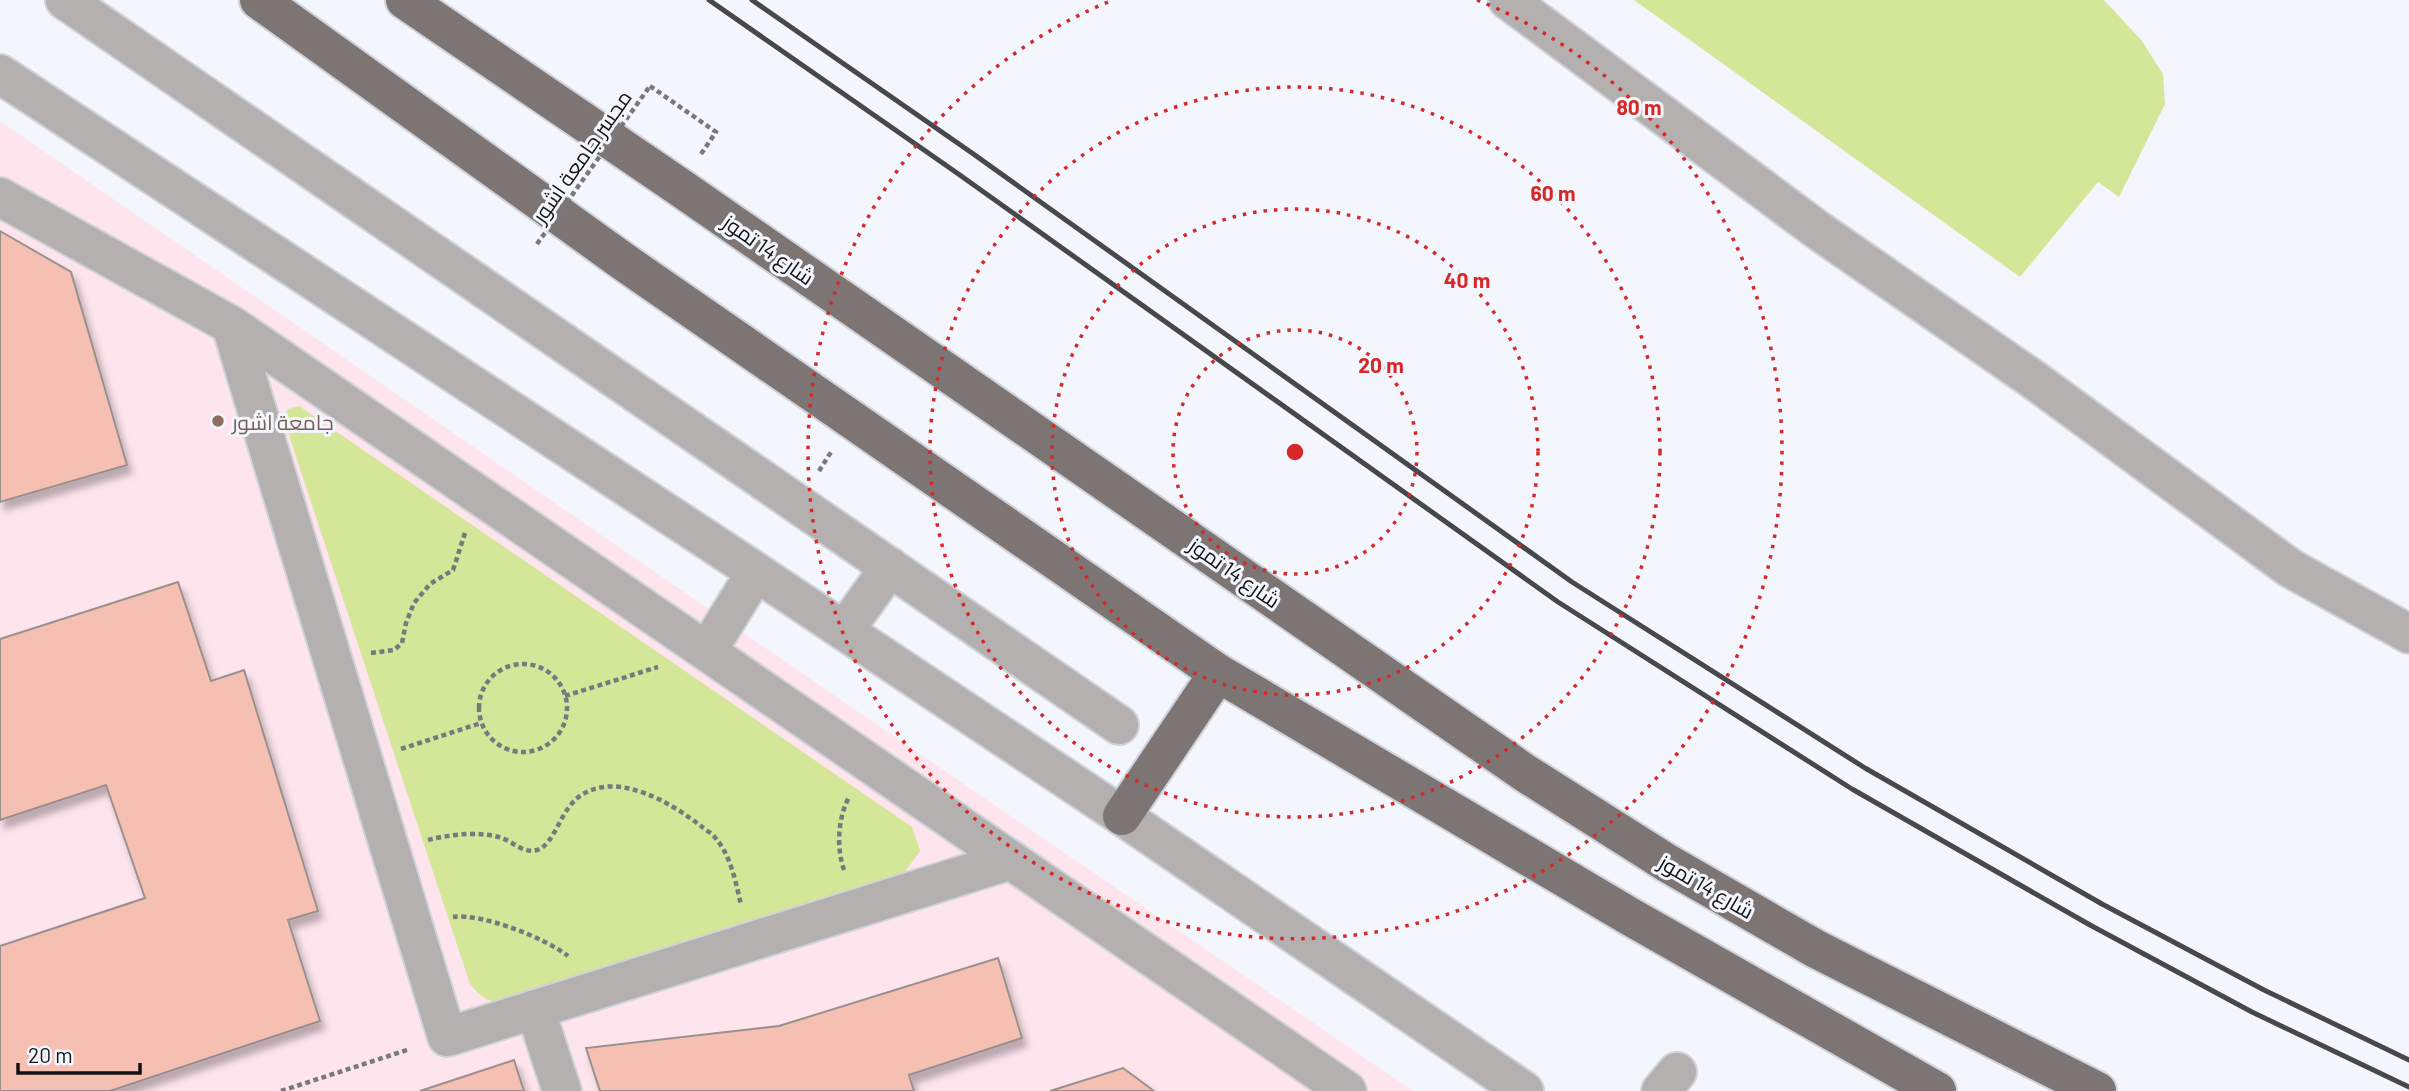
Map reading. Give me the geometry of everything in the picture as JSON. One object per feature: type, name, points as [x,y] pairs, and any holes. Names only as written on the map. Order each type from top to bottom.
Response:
[{"type":"main road","points":[[260,0],[613,254],[1218,673],[1618,909],[1937,1091]]},
{"type":"main road","name":"شارع 14 تموز","points":[[405,0],[1525,773],[1667,863],[1816,949],[2097,1091]]},
{"type":"main road","points":[[1122,816],[1218,673]]},
{"type":"lane","points":[[65,0],[1119,725]]},
{"type":"lane","points":[[1508,0],[1819,230],[2034,380],[2290,568],[2409,634]]},
{"type":"lane","points":[[0,74],[1122,816],[1524,1091]]},
{"type":"lane","points":[[0,197],[231,325],[1347,1091]]},
{"type":"lane","points":[[231,325],[447,1037],[1011,860]]},
{"type":"lane","points":[[844,631],[890,567]]},
{"type":"lane","points":[[707,652],[756,572]]},
{"type":"lane","points":[[535,1009],[562,1091]]},
{"type":"path","name":"مجسر جامعة اشور","points":[[537,244],[650,86],[716,132]]},
{"type":"path","points":[[798,505],[852,419]]},
{"type":"path","points":[[332,658],[394,650],[402,643],[414,603],[430,584],[453,570],[480,495]]},
{"type":"path","points":[[565,696],[707,652]]},
{"type":"path","points":[[516,664],[544,669],[556,679],[568,706],[566,721],[559,734],[548,745],[535,751],[505,749],[492,741],[481,723],[478,702],[483,689],[491,677],[503,668],[516,664]]},
{"type":"path","points":[[364,762],[481,723]]},
{"type":"path","points":[[857,909],[841,860],[839,832],[844,806],[867,762]]},
{"type":"path","points":[[390,849],[438,837],[476,834],[503,838],[524,850],[535,851],[548,844],[569,803],[585,792],[611,787],[636,790],[685,814],[716,838],[727,856],[738,891],[742,911],[738,946]]},
{"type":"path","points":[[412,923],[464,915],[525,932],[560,950],[608,987]]},
{"type":"path","points":[[282,1091],[447,1037]]},
{"type":"shaded area","name":"جامعة اشور","points":[[0,121],[860,713],[1413,1091],[0,1091]]},
{"type":"green space","points":[[1634,0],[2104,0],[2142,41],[2163,74],[2165,104],[2119,197],[2098,182],[2020,277]]},
{"type":"green space","points":[[299,406],[912,827],[920,851],[904,873],[519,999],[497,1002],[486,999],[470,984],[283,417],[288,409]]},
{"type":"building","points":[[0,231],[71,272],[127,465],[0,502]]},
{"type":"building","points":[[0,231],[71,272],[127,465],[0,502]]},
{"type":"building","points":[[178,582],[211,681],[244,670],[318,911],[288,920],[320,1021],[110,1091],[0,1091],[0,946],[145,898],[106,785],[0,820],[0,639]]},
{"type":"building","points":[[998,958],[1022,1038],[909,1075],[914,1091],[600,1091],[586,1048],[779,1026]]},
{"type":"building","points":[[514,1060],[524,1091],[420,1091]]},
{"type":"building","points":[[1123,1068],[1154,1091],[1050,1091]]},
{"type":"railway","points":[[709,0],[957,173],[1558,602],[1852,789],[2090,925],[2252,1012],[2409,1087]]},
{"type":"railway","points":[[752,0],[972,153],[1572,582],[1865,768],[2102,904],[2264,990],[2409,1060]]},
{"type":"place","name":"جامعة اشور","points":[[218,421]]}]
